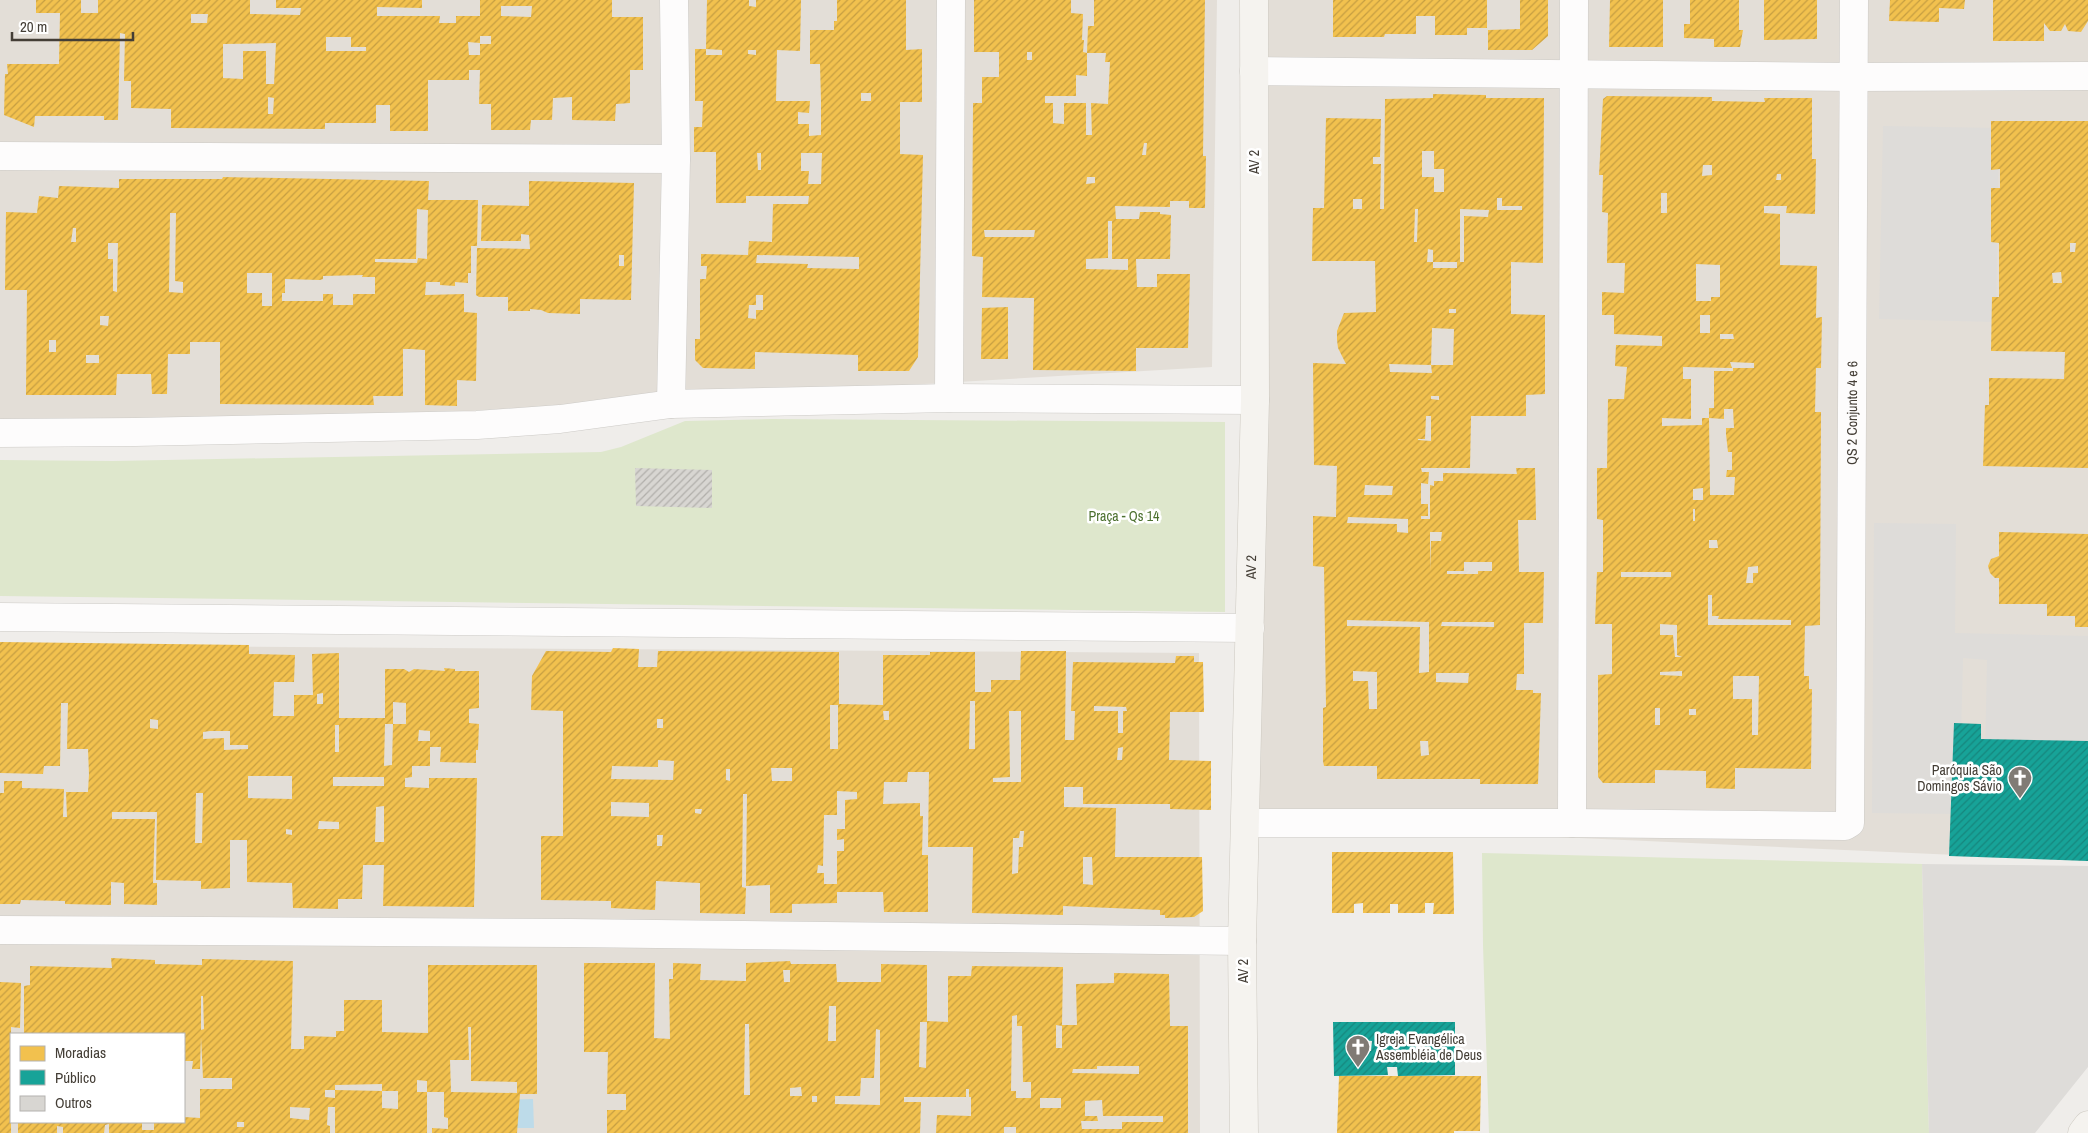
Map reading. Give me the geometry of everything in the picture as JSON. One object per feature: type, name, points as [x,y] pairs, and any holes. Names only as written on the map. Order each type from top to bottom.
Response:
[{"type":"street","points":[[671,404],[676,159],[674,0]]},
{"type":"street","points":[[949,398],[951,0]]},
{"type":"street","name":"AV 2","points":[[1244,1133],[1242,941],[1255,400],[1254,0]]},
{"type":"street","points":[[1246,823],[1572,823],[1574,0]]},
{"type":"street","name":"QS 2 Conjunto 4 e 6","points":[[1572,823],[1849,825],[1851,820],[1854,0]]},
{"type":"street","points":[[1254,71],[1853,78],[2088,76]]},
{"type":"street","points":[[0,156],[676,159]]},
{"type":"street","points":[[0,433],[477,425],[560,419],[671,404],[949,398],[1255,400]]},
{"type":"street","points":[[0,618],[1250,628]]},
{"type":"street","points":[[0,930],[571,933],[1242,941]]},
{"type":"street","points":[[2082,1133],[2088,1125]]},
{"type":"shaded area","points":[[0,0],[1217,0],[1212,367],[483,410],[0,445]]},
{"type":"shaded area","points":[[1262,0],[2088,0],[2088,861],[1250,823]]},
{"type":"shaded area","points":[[1883,126],[1999,128],[1996,322],[1879,319]]},
{"type":"shaded area","points":[[1874,523],[1956,524],[1955,633],[2088,636],[2088,760],[1985,757],[1987,660],[1963,658],[1959,814],[1872,813]]},
{"type":"shaded area","points":[[0,645],[1199,653],[1200,1133],[0,1133]]},
{"type":"shaded area","points":[[1922,864],[2088,866],[2088,1067],[2035,1133],[1929,1133]]},
{"type":"green space","name":"Praça - Qs 14","points":[[772,419],[1225,422],[1225,612],[0,596],[0,460],[113,461],[601,452],[621,447],[685,421]]},
{"type":"green space","points":[[1482,853],[1922,864],[1929,1133],[1489,1133]]},
{"type":"water","points":[[533,1099],[534,1128],[494,1128],[465,1101]]},
{"type":"building: Moradias","points":[[36,0],[81,0],[81,13],[98,13],[98,0],[250,0],[250,14],[300,15],[301,8],[276,8],[276,0],[422,0],[422,8],[377,7],[377,16],[440,16],[439,23],[456,23],[456,16],[480,16],[480,0],[612,0],[612,17],[643,17],[643,70],[630,70],[630,103],[616,104],[615,121],[572,120],[572,97],[553,98],[552,120],[531,120],[530,130],[491,130],[491,104],[479,104],[480,70],[469,70],[469,80],[428,80],[428,131],[390,131],[390,105],[376,105],[376,123],[325,123],[325,129],[171,128],[171,109],[131,108],[131,81],[124,81],[125,34],[120,33],[118,120],[104,120],[104,116],[35,116],[34,127],[4,115],[5,74],[8,74],[7,64],[59,64],[60,13],[36,13]],"holes":[[[501,6],[532,6],[531,17],[501,16]],[[191,14],[208,14],[207,23],[191,23]],[[480,36],[491,36],[491,44],[480,44],[480,55],[469,55],[468,42],[480,43]],[[326,37],[351,37],[351,47],[366,47],[366,51],[326,51]],[[276,43],[274,84],[266,84],[266,51],[243,51],[243,79],[223,78],[223,44]],[[268,97],[274,98],[273,114],[268,114]]]},
{"type":"building: Moradias","points":[[707,0],[749,0],[749,6],[756,7],[756,0],[801,0],[800,51],[777,50],[776,101],[810,101],[809,113],[798,112],[798,124],[809,124],[809,136],[821,135],[820,64],[810,64],[810,30],[834,30],[834,21],[837,21],[837,0],[906,0],[906,50],[922,49],[922,102],[900,102],[900,154],[923,155],[918,357],[909,371],[858,371],[858,355],[755,352],[755,369],[703,368],[695,360],[695,339],[700,339],[700,279],[706,279],[707,266],[701,266],[701,254],[748,255],[749,241],[772,242],[773,204],[808,204],[809,196],[746,196],[746,203],[716,203],[716,152],[694,152],[694,127],[702,127],[703,101],[695,101],[695,49],[706,49]],"holes":[[[706,49],[722,50],[722,55],[706,55]],[[748,50],[756,50],[756,55],[748,54]],[[861,93],[871,93],[871,101],[861,101]],[[757,153],[761,153],[761,170],[758,170]],[[801,153],[822,153],[821,184],[808,184],[809,171],[801,171]],[[757,255],[859,257],[859,269],[807,268],[808,264],[756,263]],[[756,295],[763,295],[763,310],[756,310],[756,319],[748,318],[749,305],[756,305]]]},
{"type":"building: Moradias","points":[[974,0],[1071,0],[1071,13],[1083,14],[1083,52],[1087,53],[1088,26],[1094,26],[1094,0],[1205,0],[1203,156],[1206,156],[1205,208],[1189,208],[1189,201],[1170,201],[1170,207],[1115,206],[1116,219],[1139,219],[1140,212],[1160,212],[1160,214],[1171,215],[1170,259],[1136,259],[1137,287],[1157,287],[1157,274],[1190,274],[1188,348],[1136,348],[1136,371],[1033,370],[1034,298],[982,297],[983,257],[972,256],[973,103],[982,103],[982,77],[999,77],[999,52],[974,52]],"holes":[[[1027,52],[1032,52],[1032,60],[1027,60]],[[1087,53],[1106,53],[1105,62],[1110,62],[1108,104],[1091,103],[1092,135],[1086,135],[1086,103],[1064,103],[1064,124],[1053,123],[1053,103],[1045,103],[1045,96],[1076,96],[1076,75],[1087,76]],[[1144,143],[1147,143],[1146,155],[1142,155]],[[1087,177],[1095,177],[1095,183],[1086,184]],[[1108,221],[1112,221],[1112,259],[1128,259],[1128,270],[1086,269],[1086,259],[1108,258]],[[984,230],[1035,230],[1034,237],[985,237]]]},
{"type":"building: Moradias","points":[[1333,0],[1487,0],[1487,28],[1467,28],[1467,35],[1435,35],[1435,16],[1416,16],[1416,34],[1385,34],[1384,37],[1333,37]]},
{"type":"building: Moradias","points":[[1520,0],[1548,0],[1548,36],[1532,50],[1488,50],[1488,30],[1520,29]]},
{"type":"building: Moradias","points":[[1610,0],[1663,0],[1663,47],[1609,47]]},
{"type":"building: Moradias","points":[[1690,0],[1739,0],[1739,30],[1743,30],[1740,47],[1714,47],[1714,39],[1684,38],[1684,24],[1690,24]]},
{"type":"building: Moradias","points":[[1764,0],[1817,0],[1817,39],[1764,40]]},
{"type":"building: Moradias","points":[[1890,0],[1965,0],[1964,9],[1939,8],[1939,22],[1889,21]]},
{"type":"building: Moradias","points":[[1993,0],[2088,0],[2088,21],[2081,32],[2068,31],[2065,24],[2061,31],[2050,31],[2044,23],[2044,41],[1993,41]]},
{"type":"building: Moradias","points":[[1433,94],[1486,95],[1486,98],[1544,98],[1543,263],[1511,262],[1511,314],[1545,315],[1545,394],[1526,395],[1526,416],[1471,416],[1470,468],[1421,468],[1422,472],[1429,472],[1428,484],[1421,483],[1421,504],[1428,504],[1428,516],[1421,516],[1421,519],[1430,519],[1430,485],[1434,486],[1434,481],[1443,481],[1443,473],[1517,474],[1516,468],[1535,468],[1536,520],[1518,520],[1519,572],[1544,572],[1543,623],[1524,623],[1524,674],[1517,674],[1516,690],[1533,690],[1533,693],[1541,693],[1538,784],[1480,784],[1480,779],[1377,779],[1377,766],[1324,766],[1323,761],[1323,708],[1326,707],[1324,567],[1313,566],[1313,516],[1336,517],[1337,466],[1314,465],[1313,363],[1346,364],[1338,348],[1337,340],[1337,331],[1344,313],[1376,312],[1375,261],[1312,261],[1313,208],[1324,208],[1326,118],[1381,119],[1380,157],[1373,157],[1373,164],[1381,164],[1380,209],[1384,209],[1385,99],[1433,98]],"holes":[[[1422,151],[1434,151],[1434,169],[1444,169],[1444,192],[1434,192],[1434,177],[1422,177]],[[1497,198],[1502,198],[1502,206],[1522,206],[1522,210],[1497,210]],[[1353,199],[1362,199],[1362,209],[1353,209]],[[1415,209],[1418,209],[1417,242],[1414,242]],[[1460,209],[1489,210],[1488,217],[1464,216],[1464,262],[1460,262]],[[1428,249],[1433,250],[1433,262],[1427,262]],[[1433,262],[1457,262],[1457,268],[1433,268]],[[1449,309],[1456,309],[1456,313],[1449,313]],[[1432,328],[1454,329],[1453,365],[1431,365]],[[1389,364],[1431,365],[1432,373],[1390,372]],[[1431,396],[1439,396],[1439,400],[1431,399]],[[1426,416],[1431,416],[1431,441],[1418,440],[1425,439]],[[1365,485],[1393,486],[1392,495],[1364,495]],[[1348,517],[1408,519],[1408,533],[1397,532],[1397,524],[1347,523]],[[1430,532],[1442,532],[1441,541],[1431,541],[1430,571]],[[1464,562],[1492,562],[1492,571],[1478,571],[1478,574],[1447,574],[1447,571],[1464,571]],[[1347,620],[1429,622],[1429,672],[1419,673],[1420,627],[1347,626]],[[1442,622],[1494,622],[1494,627],[1441,626]],[[1353,671],[1377,672],[1377,709],[1369,709],[1368,681],[1353,681]],[[1436,673],[1469,673],[1468,683],[1436,682]],[[1420,741],[1428,741],[1429,755],[1421,756]]]},
{"type":"building: Moradias","points":[[1607,96],[1712,97],[1712,101],[1765,102],[1764,98],[1812,98],[1812,159],[1816,159],[1815,214],[1786,213],[1787,206],[1764,206],[1764,213],[1780,214],[1780,265],[1817,266],[1816,318],[1822,317],[1821,368],[1816,368],[1815,412],[1821,412],[1820,625],[1805,626],[1804,676],[1809,676],[1809,689],[1812,689],[1811,769],[1735,768],[1735,789],[1706,788],[1706,771],[1655,770],[1655,783],[1603,783],[1598,777],[1598,675],[1612,674],[1612,624],[1595,624],[1597,572],[1603,572],[1603,520],[1597,519],[1597,468],[1607,468],[1608,399],[1624,399],[1627,367],[1615,366],[1616,345],[1662,346],[1662,336],[1614,334],[1614,315],[1602,315],[1602,292],[1624,293],[1625,263],[1607,263],[1608,213],[1602,212],[1603,175],[1599,175],[1603,99]],"holes":[[[1703,165],[1712,165],[1712,175],[1702,176]],[[1777,174],[1781,174],[1781,180],[1776,180]],[[1661,193],[1667,193],[1667,213],[1661,213]],[[1696,264],[1720,265],[1720,297],[1711,297],[1711,301],[1696,301]],[[1700,315],[1710,315],[1710,333],[1700,333]],[[1720,334],[1733,334],[1734,339],[1720,339]],[[1730,362],[1754,363],[1754,368],[1733,368],[1733,371],[1714,371],[1714,408],[1709,408],[1709,418],[1702,418],[1702,425],[1662,426],[1662,418],[1691,419],[1691,379],[1683,379],[1683,367],[1732,368]],[[1724,409],[1733,409],[1734,428],[1726,428],[1728,452],[1732,452],[1732,470],[1727,470],[1726,477],[1735,477],[1734,495],[1710,495],[1709,418],[1724,419]],[[1703,488],[1703,500],[1693,500],[1693,489]],[[1693,509],[1695,509],[1695,521],[1693,521]],[[1709,540],[1717,540],[1718,548],[1709,548]],[[1758,566],[1758,573],[1753,573],[1753,583],[1746,583],[1748,567]],[[1621,572],[1671,572],[1671,577],[1621,577]],[[1708,595],[1712,595],[1712,616],[1719,616],[1718,619],[1791,620],[1791,625],[1708,625]],[[1660,624],[1677,625],[1677,655],[1682,657],[1675,657],[1673,635],[1660,635]],[[1682,671],[1682,676],[1660,675],[1660,672]],[[1733,676],[1759,676],[1758,735],[1752,735],[1752,699],[1733,699]],[[1655,708],[1660,708],[1660,725],[1655,725]],[[1689,709],[1696,709],[1696,715],[1689,715]]]},
{"type":"building: Moradias","points":[[1991,121],[2088,121],[2088,468],[1983,466],[1985,405],[1989,405],[1989,378],[2064,379],[2065,352],[1991,351],[1992,297],[1999,297],[1999,243],[1991,242],[1991,188],[2000,188],[2000,169],[1991,170]],"holes":[[[2070,243],[2076,243],[2075,252],[2070,252]],[[2061,272],[2062,283],[2053,283],[2052,273]]]},
{"type":"building: Moradias","points":[[223,177],[429,181],[428,200],[478,200],[477,246],[471,246],[471,273],[468,273],[468,283],[455,282],[455,286],[440,285],[440,282],[426,282],[425,295],[464,294],[464,312],[477,313],[476,381],[457,380],[457,406],[425,405],[425,350],[410,349],[403,349],[403,396],[373,396],[374,405],[220,404],[220,342],[190,342],[190,354],[168,354],[167,394],[152,394],[151,374],[117,374],[116,395],[26,395],[27,290],[5,290],[6,212],[37,213],[39,196],[58,198],[59,186],[119,188],[119,179],[222,179]],"holes":[[[417,209],[428,210],[427,259],[418,258],[417,263],[375,262],[375,259],[416,259]],[[170,213],[176,213],[175,281],[183,282],[183,293],[169,292]],[[73,228],[76,228],[76,242],[71,242]],[[108,243],[118,243],[117,292],[113,291],[113,259],[108,259]],[[247,273],[272,273],[272,306],[262,306],[262,293],[247,293]],[[363,275],[362,277],[375,277],[375,294],[353,294],[353,305],[333,305],[333,294],[323,294],[323,301],[282,301],[282,293],[285,293],[285,279],[323,279],[323,276]],[[100,316],[109,316],[108,326],[100,325]],[[49,340],[56,340],[56,352],[49,352]],[[86,355],[99,355],[99,363],[86,363]]]},
{"type":"building: Moradias","points":[[529,181],[634,183],[631,300],[580,299],[580,314],[548,313],[530,309],[530,311],[508,311],[508,297],[479,297],[476,295],[477,248],[530,249],[529,235],[521,234],[521,241],[481,241],[482,205],[529,206]],"holes":[[[619,255],[624,255],[624,266],[619,266]]]},
{"type":"building: Moradias","points":[[1008,307],[1008,359],[981,359],[982,308]]},
{"type":"building: Moradias","points":[[1999,532],[2088,534],[2088,627],[2075,627],[2075,616],[2047,616],[2047,604],[1999,604],[1999,578],[1995,578],[1990,573],[1988,566],[1991,559],[1999,556]]},
{"type":"building: Moradias","points":[[0,642],[249,645],[249,654],[295,655],[294,682],[274,682],[273,716],[294,716],[294,695],[313,695],[312,654],[339,653],[339,718],[385,718],[385,669],[404,669],[409,672],[414,669],[445,671],[444,668],[455,669],[455,671],[479,671],[479,708],[469,709],[469,723],[479,724],[476,763],[440,762],[441,747],[430,747],[430,766],[412,766],[412,777],[405,778],[405,787],[429,788],[429,778],[477,778],[474,907],[383,906],[384,865],[363,865],[362,899],[338,899],[338,909],[293,908],[292,883],[247,882],[247,840],[230,840],[230,888],[201,889],[201,881],[156,880],[157,812],[112,812],[112,819],[155,819],[153,883],[157,883],[157,905],[124,904],[124,883],[111,882],[111,905],[65,904],[65,901],[21,900],[20,904],[0,904],[0,793],[4,793],[4,781],[22,781],[22,788],[64,789],[63,817],[67,817],[66,792],[88,792],[88,749],[67,749],[68,703],[61,703],[60,766],[44,766],[43,774],[0,773]],"holes":[[[323,693],[323,704],[317,704],[317,694]],[[393,702],[406,703],[406,724],[393,724]],[[150,719],[158,720],[158,729],[150,728]],[[385,724],[393,724],[392,765],[384,766]],[[335,725],[339,725],[339,752],[335,752]],[[419,730],[430,731],[430,741],[418,741]],[[230,731],[230,745],[248,745],[248,749],[224,750],[224,738],[203,739],[203,732]],[[248,776],[292,776],[292,799],[248,798]],[[333,777],[384,777],[384,786],[333,786]],[[196,793],[203,793],[202,843],[195,843]],[[384,806],[384,842],[375,842],[376,807]],[[319,821],[339,822],[339,829],[318,829]],[[286,829],[292,830],[292,835],[286,834]]]},
{"type":"building: Moradias","points":[[613,648],[639,649],[638,667],[657,667],[658,651],[839,652],[839,704],[883,705],[883,655],[930,655],[930,652],[975,652],[975,692],[991,692],[991,680],[1020,680],[1021,651],[1066,651],[1065,740],[1074,740],[1075,711],[1071,711],[1073,662],[1175,663],[1176,656],[1194,656],[1194,662],[1203,662],[1204,712],[1170,712],[1169,760],[1211,761],[1211,810],[1170,809],[1170,804],[1083,804],[1083,787],[1064,787],[1064,807],[1116,808],[1115,857],[1202,857],[1203,911],[1194,917],[1165,918],[1165,915],[1160,915],[1160,910],[1063,906],[1063,915],[972,913],[973,847],[928,847],[929,772],[908,772],[907,782],[884,782],[883,804],[920,803],[920,816],[923,816],[922,855],[928,855],[928,912],[884,912],[883,892],[837,892],[837,903],[792,904],[792,913],[770,913],[770,885],[746,886],[747,794],[743,794],[742,887],[746,888],[745,914],[700,913],[700,883],[656,881],[655,910],[611,908],[611,901],[541,900],[541,836],[563,836],[563,711],[531,710],[532,676],[546,651],[611,652]],"holes":[[[970,701],[975,701],[975,749],[969,749]],[[830,705],[838,705],[838,749],[830,749]],[[1094,706],[1126,707],[1127,711],[1123,711],[1123,733],[1118,733],[1118,711],[1094,711]],[[883,711],[889,711],[889,720],[884,720]],[[1009,711],[1021,711],[1021,782],[993,782],[993,778],[1010,777]],[[657,719],[663,719],[663,728],[657,728]],[[1123,747],[1122,760],[1117,760],[1118,748]],[[658,760],[674,761],[673,780],[611,779],[612,766],[658,767]],[[771,768],[792,768],[792,781],[772,781]],[[726,769],[730,769],[730,781],[726,780]],[[837,791],[857,792],[857,799],[845,800],[845,829],[837,829],[837,840],[844,839],[844,851],[837,851],[837,884],[824,884],[824,873],[817,873],[818,865],[823,866],[824,815],[837,815]],[[611,802],[649,803],[649,817],[611,816]],[[695,809],[702,809],[701,814],[695,813]],[[1020,831],[1024,831],[1023,847],[1019,847],[1018,873],[1012,874],[1013,838],[1019,838]],[[657,835],[663,835],[662,846],[657,846]],[[1083,857],[1092,857],[1093,885],[1083,884]]]},
{"type":"building: Moradias","points":[[1332,852],[1453,852],[1454,914],[1433,914],[1434,903],[1425,903],[1425,913],[1398,913],[1398,904],[1390,904],[1390,913],[1363,913],[1363,903],[1354,904],[1354,913],[1332,913]]},
{"type":"building: Moradias","points":[[111,958],[155,960],[155,964],[202,965],[202,959],[293,961],[291,1049],[304,1049],[304,1036],[336,1037],[336,1031],[344,1031],[344,1000],[382,1000],[382,1032],[428,1033],[428,965],[537,965],[537,1094],[520,1094],[517,1133],[432,1133],[432,1128],[448,1129],[448,1118],[444,1117],[444,1092],[427,1092],[427,1133],[335,1133],[335,1107],[328,1107],[327,1125],[330,1126],[330,1133],[109,1133],[109,1124],[105,1125],[104,1133],[63,1133],[63,1127],[57,1126],[57,1133],[18,1133],[18,1123],[142,1123],[142,1130],[154,1130],[154,1123],[185,1123],[185,1117],[200,1118],[200,1089],[232,1089],[232,1078],[203,1078],[201,1037],[200,1069],[192,1069],[193,1061],[185,1061],[185,1033],[24,1033],[24,986],[30,985],[30,966],[112,968]],"holes":[[[201,996],[203,996],[204,1029],[201,1030]],[[468,1027],[471,1027],[471,1081],[517,1082],[517,1093],[451,1092],[450,1060],[469,1060]],[[417,1080],[427,1081],[427,1092],[417,1092]],[[382,1084],[382,1091],[335,1090],[335,1085]],[[325,1090],[335,1090],[335,1098],[325,1097]],[[382,1091],[398,1091],[398,1109],[382,1108]],[[290,1107],[310,1108],[309,1120],[290,1118]],[[237,1122],[244,1122],[244,1127],[237,1127]]]},
{"type":"building: Moradias","points":[[790,961],[791,964],[836,964],[837,982],[881,982],[881,964],[927,965],[927,1021],[948,1022],[948,976],[971,976],[972,966],[1063,967],[1062,1025],[1077,1025],[1076,984],[1114,983],[1114,973],[1169,974],[1170,1026],[1188,1026],[1188,1133],[1016,1133],[1016,1127],[1004,1127],[1004,1133],[936,1133],[937,1115],[971,1116],[971,1097],[969,1097],[969,1089],[966,1089],[966,1097],[904,1097],[904,1102],[921,1102],[920,1133],[607,1133],[607,1110],[626,1110],[626,1094],[607,1094],[608,1052],[584,1052],[584,963],[655,963],[654,1038],[670,1039],[669,979],[673,979],[673,963],[701,964],[700,980],[746,981],[746,963]],"holes":[[[783,970],[790,970],[790,982],[784,982]],[[829,1006],[836,1006],[836,1041],[828,1041]],[[1017,1015],[1017,1026],[1022,1026],[1023,1082],[1031,1082],[1031,1098],[1016,1098],[1016,1091],[1011,1091],[1012,1016]],[[920,1022],[927,1022],[926,1068],[919,1067]],[[745,1024],[749,1024],[750,1095],[744,1095]],[[1056,1025],[1062,1026],[1062,1048],[1056,1048]],[[876,1029],[880,1030],[880,1105],[835,1104],[835,1096],[860,1096],[861,1078],[874,1078]],[[1097,1066],[1139,1066],[1139,1074],[1072,1073],[1073,1069],[1097,1069]],[[801,1087],[802,1096],[790,1096],[790,1088]],[[812,1096],[817,1096],[817,1102],[812,1102]],[[1040,1098],[1061,1098],[1061,1108],[1040,1108]],[[1102,1100],[1103,1116],[1163,1116],[1163,1122],[1122,1122],[1122,1129],[1082,1129],[1081,1121],[1098,1121],[1097,1116],[1085,1116],[1085,1101]]]},
{"type":"building: Moradias","points":[[0,982],[21,983],[20,1028],[11,1027],[10,1033],[11,1133],[0,1133]]},
{"type":"building: Moradias","points":[[1339,1076],[1481,1076],[1480,1131],[1454,1131],[1454,1133],[1337,1133]]},
{"type":"building: Público","name":"Paróquia São Domingos Sávio","points":[[1954,723],[1981,724],[1981,739],[2088,741],[2088,861],[1949,856]]},
{"type":"building: Público","points":[[1333,1022],[1455,1022],[1455,1075],[1398,1076],[1397,1067],[1387,1067],[1388,1075],[1334,1076]],"holes":[[[1393,1037],[1402,1037],[1401,1045],[1397,1049],[1392,1047]],[[1362,1040],[1372,1041],[1371,1051],[1362,1051]],[[1416,1041],[1425,1041],[1424,1051],[1415,1051]]]},
{"type":"building: Outros","points":[[635,468],[712,470],[712,508],[636,506]]},
{"type":"place","name":"Paróquia São Domingos Sávio","points":[[2020,799]]},
{"type":"place","name":"Igreja Evangélica Assembléia de Deus","points":[[1358,1068]]}]
